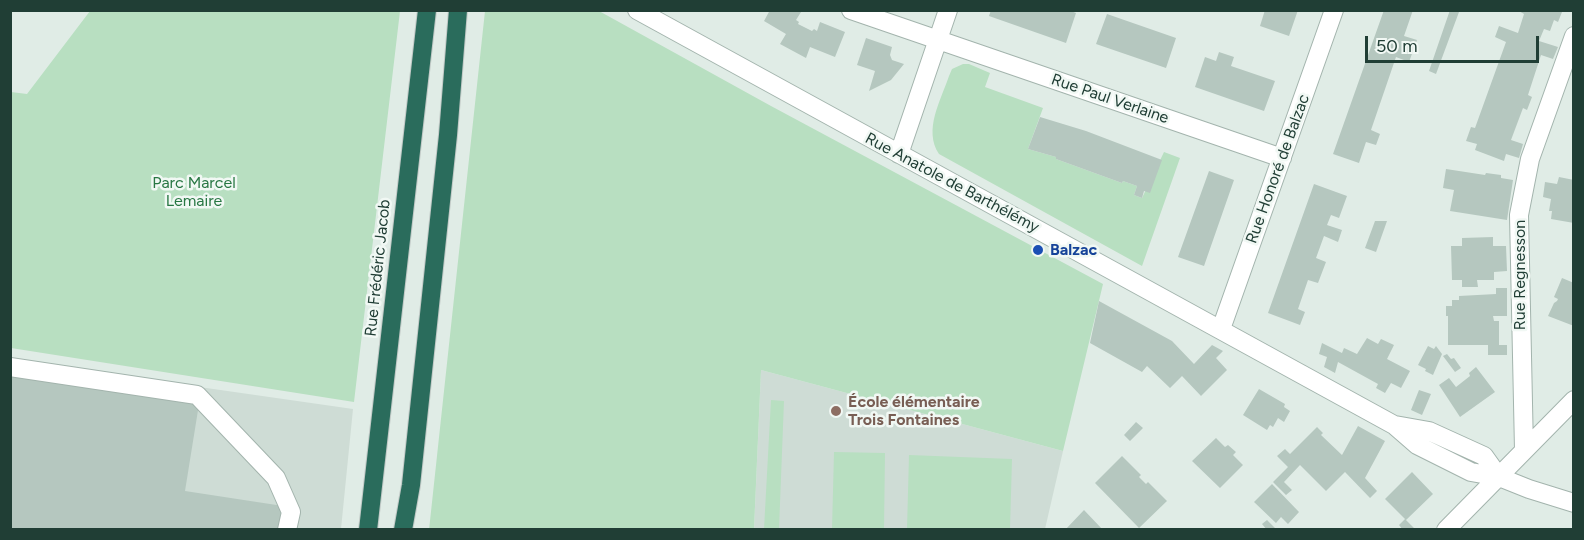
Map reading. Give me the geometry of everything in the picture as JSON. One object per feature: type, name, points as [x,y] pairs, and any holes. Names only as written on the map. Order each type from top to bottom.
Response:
[{"type":"highway","name":"Rue Frédéric Jacob","points":[[368,530],[425,10]]},
{"type":"highway","points":[[407,530],[448,135],[458,10]]},
{"type":"highway","points":[[448,135],[460,79],[468,10]]},
{"type":"highway","points":[[403,530],[411,485]]},
{"type":"street","name":"Rue Anatole de Barthélémy","points":[[637,10],[1221,328],[1394,425],[1429,431],[1486,457],[1499,477]]},
{"type":"street","name":"Rue Paul Verlaine","points":[[851,10],[1282,158]]},
{"type":"street","points":[[898,154],[948,10]]},
{"type":"street","name":"Rue Honoré de Balzac","points":[[1221,328],[1334,10]]},
{"type":"street","name":"Rue Regnesson","points":[[1524,450],[1519,215],[1530,159],[1574,36]]},
{"type":"street","points":[[10,367],[197,395],[276,478],[291,512],[287,530]]},
{"type":"street","points":[[1446,530],[1574,400]]},
{"type":"street","points":[[1499,477],[1574,503]]},
{"type":"shaded area","points":[[11,360],[353,409],[341,529],[11,530]]},
{"type":"shaded area","name":"École élémentaire Trois Fontaines","points":[[761,370],[1063,451],[1045,529],[754,530]]},
{"type":"green space","name":"Parc Marcel Lemaire","points":[[90,11],[400,11],[354,402],[11,348],[11,92],[27,94]]},
{"type":"green space","points":[[485,11],[599,11],[1103,284],[1063,451],[761,370],[754,529],[429,530]]},
{"type":"green space","points":[[969,64],[990,73],[985,87],[1043,108],[1028,149],[1056,157],[1056,159],[1122,183],[1123,181],[1137,186],[1134,195],[1142,198],[1164,152],[1180,158],[1142,266],[939,154],[933,135],[935,115],[952,69]]},
{"type":"green space","points":[[771,400],[784,401],[779,529],[764,529]]},
{"type":"green space","points":[[834,452],[885,453],[884,529],[832,529]]},
{"type":"green space","points":[[909,455],[1012,459],[1010,529],[907,529]]},
{"type":"building","points":[[770,10],[801,12],[796,20],[798,24],[812,31],[814,29],[817,31],[820,22],[845,32],[835,57],[810,47],[806,58],[780,44],[786,34],[764,21]]},
{"type":"building","points":[[991,10],[1068,10],[1076,13],[1066,43],[989,16]]},
{"type":"building","points":[[1265,10],[1298,10],[1289,36],[1260,26]]},
{"type":"building","points":[[1384,10],[1413,10],[1404,36],[1417,40],[1409,62],[1396,57],[1371,130],[1380,134],[1376,145],[1366,142],[1359,163],[1333,154]]},
{"type":"building","points":[[1450,10],[1459,12],[1436,74],[1429,71]]},
{"type":"building","points":[[1517,10],[1562,12],[1558,22],[1554,20],[1550,31],[1544,29],[1539,41],[1558,47],[1553,59],[1541,55],[1528,95],[1532,97],[1527,110],[1523,108],[1511,140],[1523,144],[1519,158],[1506,154],[1504,161],[1475,150],[1477,144],[1466,141],[1471,127],[1475,128],[1506,42],[1495,37],[1499,26],[1518,33],[1524,14]]},
{"type":"building","points":[[1107,14],[1176,38],[1166,68],[1096,44]]},
{"type":"building","points":[[866,38],[892,47],[890,55],[892,60],[904,64],[891,80],[869,91],[875,71],[857,65]]},
{"type":"building","points":[[1219,52],[1234,57],[1231,66],[1275,81],[1264,111],[1195,87],[1205,57],[1216,61]]},
{"type":"building","points":[[1040,117],[1086,131],[1162,160],[1150,193],[1144,191],[1142,198],[1134,195],[1137,186],[1123,181],[1122,183],[1056,159],[1056,157],[1028,149]]},
{"type":"building","points":[[1446,169],[1501,175],[1501,178],[1513,180],[1507,220],[1450,211],[1454,190],[1443,188]]},
{"type":"building","points":[[1209,171],[1234,180],[1204,266],[1178,257]]},
{"type":"building","points":[[1559,177],[1574,180],[1574,223],[1551,219],[1552,211],[1549,211],[1551,199],[1543,197],[1545,182],[1557,184]]},
{"type":"building","points":[[1314,184],[1347,196],[1339,218],[1331,215],[1327,225],[1342,230],[1338,242],[1324,236],[1316,258],[1326,262],[1318,283],[1308,280],[1298,309],[1305,312],[1300,325],[1268,313]]},
{"type":"building","points":[[1375,221],[1387,221],[1376,252],[1365,248]]},
{"type":"building","points":[[1493,237],[1493,246],[1506,246],[1507,271],[1494,272],[1494,280],[1477,280],[1478,287],[1462,287],[1462,280],[1452,280],[1451,246],[1462,246],[1462,238]]},
{"type":"building","points":[[1562,278],[1574,283],[1574,326],[1548,316],[1558,299],[1554,297]]},
{"type":"building","points":[[1496,288],[1507,288],[1507,316],[1493,316],[1494,321],[1499,321],[1499,345],[1507,345],[1507,355],[1488,355],[1488,345],[1448,345],[1446,306],[1452,306],[1452,300],[1459,300],[1459,296],[1496,294]]},
{"type":"building","points":[[1099,301],[1172,341],[1194,364],[1212,345],[1223,351],[1216,358],[1227,370],[1201,396],[1182,376],[1170,388],[1147,366],[1142,372],[1090,343]]},
{"type":"building","points":[[1367,338],[1378,344],[1381,339],[1394,345],[1387,359],[1410,371],[1401,388],[1391,383],[1385,393],[1376,388],[1378,384],[1338,362],[1335,373],[1324,367],[1327,357],[1319,354],[1322,343],[1342,353],[1344,348],[1357,354]]},
{"type":"building","points":[[1428,346],[1434,349],[1436,346],[1442,354],[1433,375],[1418,365]]},
{"type":"building","points":[[1447,354],[1451,359],[1454,358],[1461,368],[1455,372],[1443,356]]},
{"type":"building","points":[[1476,367],[1495,392],[1460,417],[1439,385],[1449,378],[1456,387],[1470,376],[1469,373]]},
{"type":"building","points":[[10,374],[199,404],[185,491],[283,506],[279,530],[10,530]]},
{"type":"building","points":[[1259,389],[1285,404],[1284,407],[1290,411],[1284,422],[1278,418],[1273,427],[1270,425],[1267,430],[1243,415]]},
{"type":"building","points":[[1419,390],[1431,394],[1422,415],[1411,410]]},
{"type":"building","points":[[1136,422],[1143,428],[1130,441],[1124,435]]},
{"type":"building","points":[[1358,426],[1385,441],[1365,478],[1377,491],[1370,498],[1345,472],[1326,491],[1300,465],[1284,482],[1292,490],[1286,495],[1273,482],[1288,467],[1277,456],[1285,449],[1290,454],[1317,427],[1323,433],[1321,435],[1342,455]]},
{"type":"building","points":[[1216,438],[1225,447],[1228,445],[1236,452],[1233,455],[1243,465],[1220,488],[1192,461]]},
{"type":"building","points":[[1122,456],[1141,475],[1139,477],[1146,484],[1148,482],[1167,501],[1139,528],[1095,483]]},
{"type":"building","points":[[1412,472],[1433,494],[1406,520],[1385,499]]},
{"type":"building","points":[[1272,484],[1299,512],[1288,524],[1281,517],[1276,523],[1254,502]]},
{"type":"building","points":[[1084,510],[1103,530],[1065,530]]},
{"type":"building","points":[[1405,519],[1416,530],[1403,530],[1399,525]]},
{"type":"building","points":[[1267,520],[1277,530],[1267,530],[1262,524]]},
{"type":"place","name":"Balzac","points":[[1038,250]]},
{"type":"place","name":"École élémentaire Trois Fontaines","points":[[836,411]]}]
